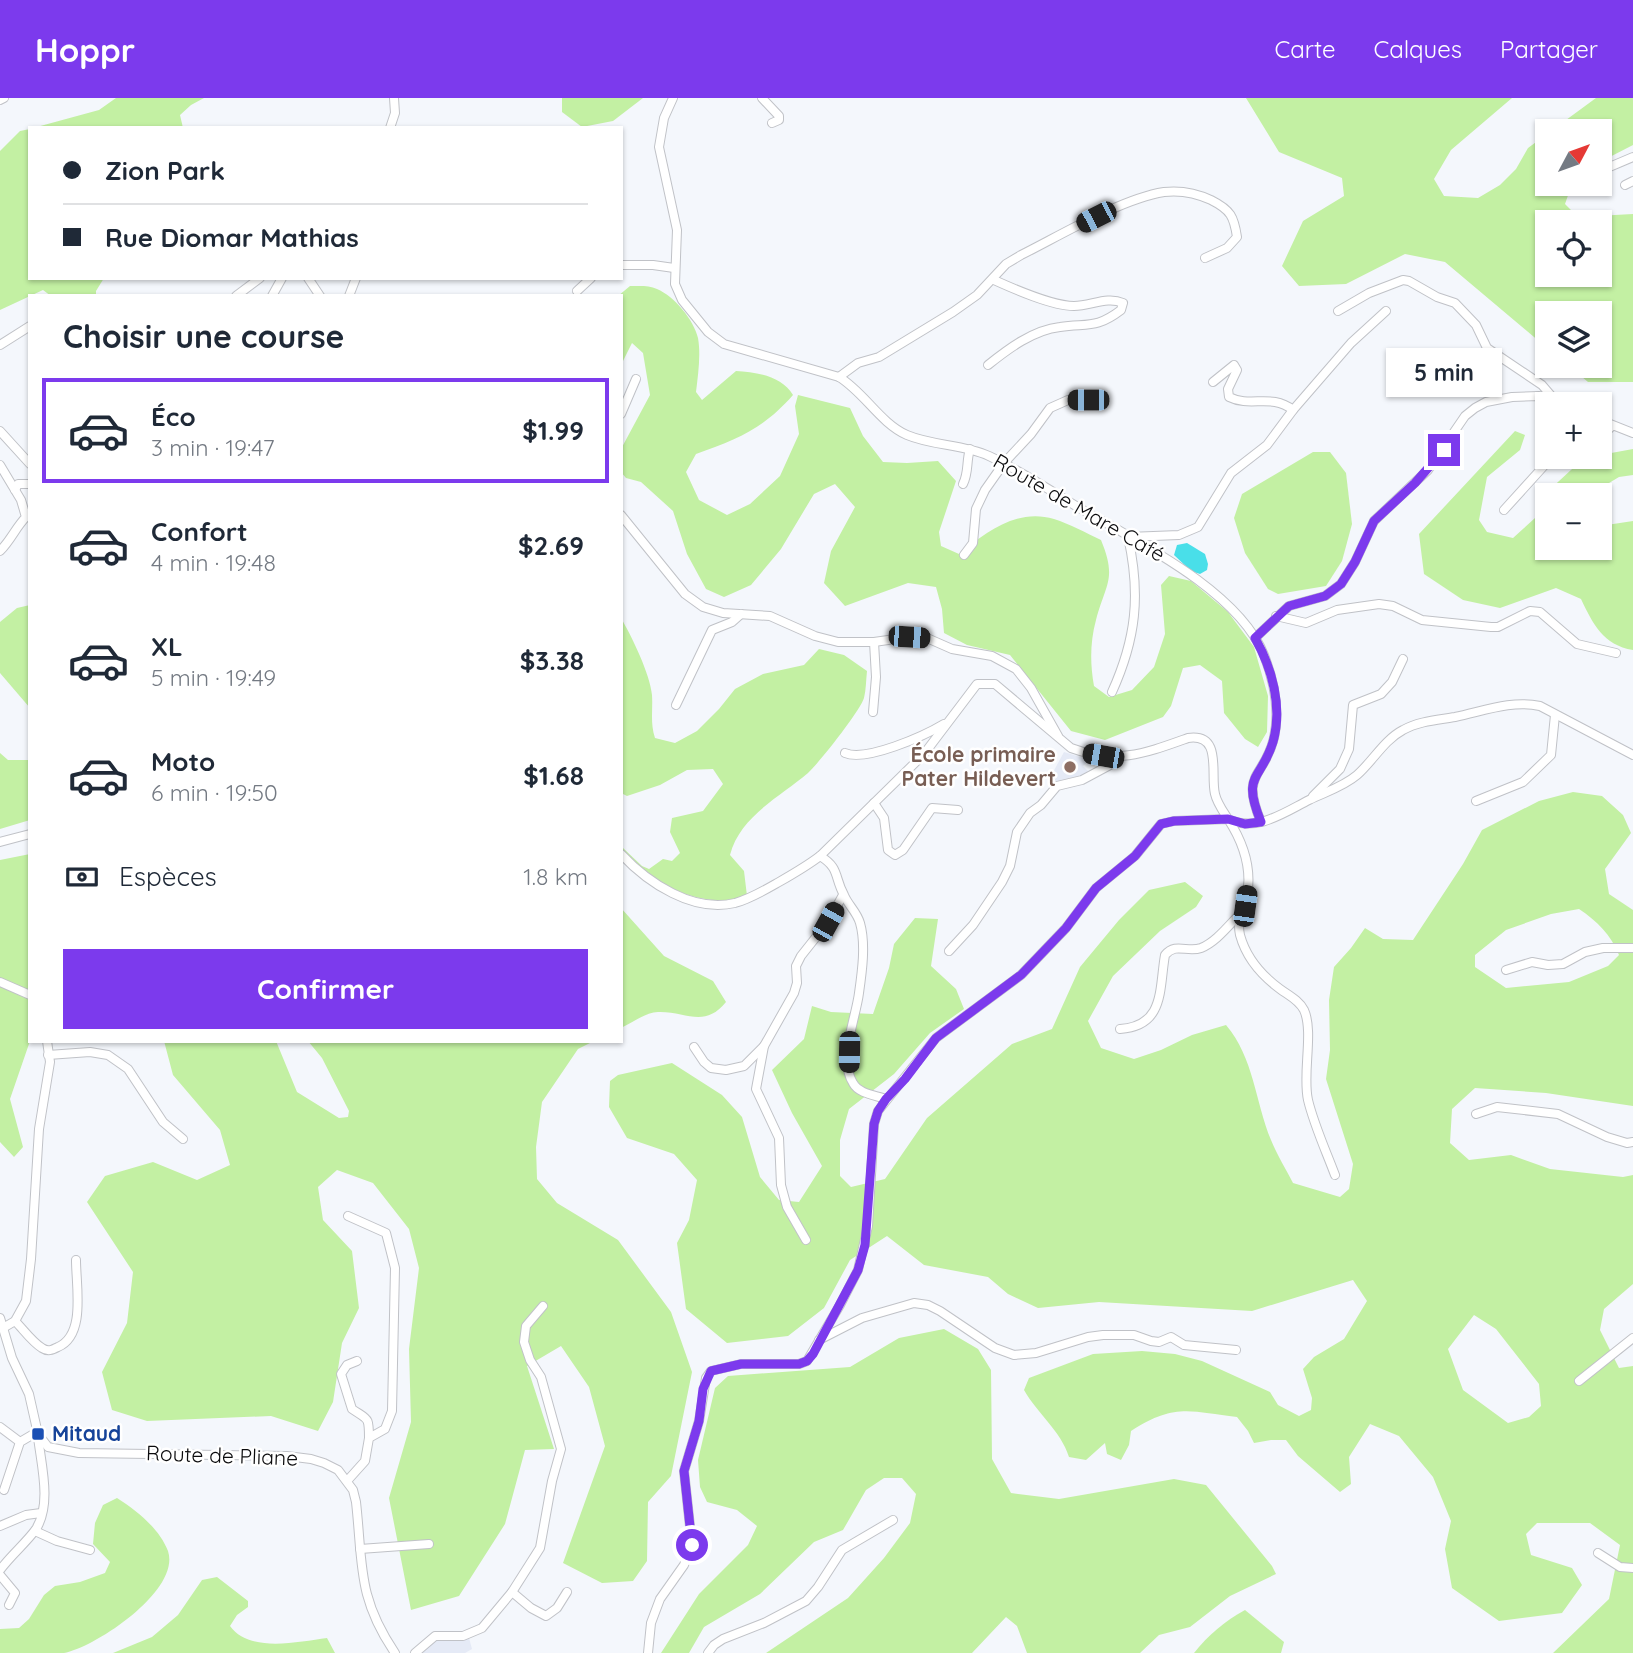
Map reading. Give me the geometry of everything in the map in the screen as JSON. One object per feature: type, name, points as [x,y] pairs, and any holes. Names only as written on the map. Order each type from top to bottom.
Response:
[{"type":"street","points":[[391,126],[395,113],[394,98]]},
{"type":"street","name":"Route de Mare Café","points":[[673,98],[664,118],[659,147],[677,230],[674,268],[682,300],[708,332],[724,344],[839,377],[906,435],[970,449],[1004,463],[1195,578],[1241,620],[1255,638],[1270,673],[1277,718],[1269,751],[1253,779],[1251,791],[1261,822]]},
{"type":"street","points":[[762,98],[779,116],[779,120],[772,123]]},
{"type":"street","points":[[1612,166],[1633,157]]},
{"type":"street","points":[[839,377],[858,363],[878,357],[953,312],[994,279],[1006,264],[1021,255],[1117,207],[1163,192],[1184,192],[1202,196],[1224,207],[1235,220],[1237,237],[1227,248],[1205,258]]},
{"type":"street","points":[[623,265],[674,268]]},
{"type":"street","points":[[988,365],[1010,348],[1041,332],[1058,327],[1093,326],[1110,319],[1121,310],[1123,303],[1104,300],[1071,306],[1024,293],[994,279]]},
{"type":"street","points":[[239,294],[257,280]]},
{"type":"street","points":[[577,291],[589,280]]},
{"type":"street","points":[[1338,311],[1369,293],[1403,280],[1409,281],[1437,297],[1455,303],[1475,325],[1487,348],[1542,385],[1548,392]]},
{"type":"street","points":[[1112,692],[1126,662],[1133,630],[1134,578],[1128,537],[1178,535],[1198,527],[1231,473],[1267,445],[1293,410],[1351,343],[1387,311]]},
{"type":"street","points":[[0,345],[28,327]]},
{"type":"street","points":[[1213,382],[1234,365],[1237,370],[1228,389],[1229,397],[1251,401],[1279,401],[1293,410]]},
{"type":"street","points":[[623,409],[636,379]]},
{"type":"street","points":[[1255,638],[1276,616],[1301,601],[1325,596],[1341,584],[1355,562],[1374,521],[1428,470],[1465,416],[1486,402],[1535,396]]},
{"type":"street","points":[[964,555],[973,543],[976,509],[985,490],[1004,463],[1031,434],[1049,408],[1068,400],[1088,400]]},
{"type":"street","points":[[1612,426],[1630,430]]},
{"type":"street","points":[[0,431],[28,462]]},
{"type":"street","points":[[963,484],[969,473],[967,460],[970,449]]},
{"type":"street","points":[[0,465],[15,490],[26,517],[18,524],[13,537],[0,551]]},
{"type":"street","points":[[1504,510],[1541,469]]},
{"type":"street","points":[[15,490],[19,484],[28,484]]},
{"type":"street","points":[[623,517],[685,594],[703,607],[723,613],[771,617],[838,642],[927,638],[952,649],[992,656],[1006,662],[1016,669],[1031,688],[1060,739]]},
{"type":"street","points":[[1276,616],[1306,623],[1337,610],[1379,604],[1393,606],[1422,620],[1498,627],[1530,611],[1540,612],[1577,644],[1616,653]]},
{"type":"street","points":[[676,705],[712,630],[732,622],[741,614]]},
{"type":"street","points":[[873,712],[877,677],[874,642]]},
{"type":"street","points":[[1308,800],[1340,769],[1349,749],[1353,705],[1381,694],[1392,682],[1403,659]]},
{"type":"street","points":[[623,856],[650,882],[691,900],[717,905],[737,903],[748,898],[820,856],[924,754],[977,684],[995,684],[1013,696],[1071,748],[1084,753],[1117,758],[1141,755],[1188,738],[1203,739],[1213,754],[1214,791],[1241,838],[1247,854],[1249,874],[1245,906],[1212,942],[1200,948],[1178,947],[1168,951],[1165,955],[1159,1001],[1148,1020],[1135,1028],[1120,1028]]},
{"type":"street","points":[[648,1653],[651,1623],[660,1599],[684,1565],[692,1545],[684,1471],[699,1421],[706,1378],[711,1371],[741,1364],[799,1364],[807,1361],[858,1270],[868,1226],[874,1124],[878,1111],[936,1038],[1021,975],[1066,928],[1096,888],[1135,856],[1161,824],[1228,819],[1245,824],[1261,822],[1346,783],[1390,738],[1404,729],[1420,723],[1518,704],[1540,706],[1633,755]]},
{"type":"street","points":[[1476,801],[1523,782],[1551,755],[1555,715]]},
{"type":"street","points":[[845,753],[858,755],[908,743],[946,723]]},
{"type":"street","points":[[949,951],[973,925],[1002,882],[1010,866],[1017,832],[1030,813],[1041,805],[1057,786],[1082,780],[1110,765],[1117,758]]},
{"type":"street","points":[[874,803],[884,818],[888,849],[895,855],[903,850],[932,808],[958,810]]},
{"type":"street","points":[[0,842],[28,835]]},
{"type":"street","points":[[820,856],[835,868],[844,895],[860,923],[862,945],[859,995],[849,1032],[848,1072],[859,1091],[886,1099]]},
{"type":"street","points":[[694,1047],[704,1062],[712,1068],[726,1070],[744,1066],[764,1046],[794,993],[797,983],[796,966],[801,956],[828,922],[844,895]]},
{"type":"street","points":[[1240,914],[1239,932],[1250,959],[1262,974],[1303,1008],[1307,1021],[1307,1099],[1335,1175]]},
{"type":"street","points":[[1506,970],[1532,962],[1563,964],[1585,952],[1603,948],[1633,948]]},
{"type":"street","points":[[0,982],[28,994]]},
{"type":"street","points":[[90,1052],[95,1043]]},
{"type":"street","points":[[4,1328],[15,1321],[26,1301],[39,1129],[50,1062],[49,1046],[108,1055],[128,1069],[163,1122],[183,1139]]},
{"type":"street","points":[[764,1046],[756,1089],[779,1138],[781,1185],[787,1207],[806,1240]]},
{"type":"street","points":[[1476,1114],[1497,1107],[1558,1114],[1607,1137],[1627,1143],[1633,1142]]},
{"type":"street","points":[[348,1216],[386,1233],[395,1268],[392,1411],[385,1429],[369,1438]]},
{"type":"street","points":[[15,1321],[39,1347],[47,1351],[71,1340],[77,1322],[76,1261]]},
{"type":"street","points":[[819,1340],[862,1318],[914,1303],[940,1311],[995,1348],[1014,1355],[1036,1353],[1103,1335],[1134,1335],[1159,1342],[1171,1337],[1184,1345],[1237,1350]]},
{"type":"street","points":[[415,1653],[427,1640],[435,1636],[463,1636],[475,1632],[493,1616],[512,1592],[540,1548],[552,1481],[561,1449],[541,1377],[530,1360],[524,1342],[526,1326],[543,1306]]},
{"type":"street","points":[[0,1318],[12,1358],[29,1394],[44,1488],[41,1513],[34,1531],[0,1572],[15,1595],[9,1605]]},
{"type":"street","points":[[1579,1381],[1633,1338]]},
{"type":"street","points":[[357,1361],[347,1365],[341,1374],[349,1405],[368,1421],[369,1438],[365,1461],[347,1481],[356,1502],[361,1575],[370,1608],[379,1630],[395,1653]]},
{"type":"street","points":[[0,1427],[20,1442]]},
{"type":"street","points":[[4,1490],[20,1442],[37,1433]]},
{"type":"street","name":"Route de Pliane","points":[[37,1433],[48,1447],[79,1453],[287,1456],[311,1459],[338,1470],[347,1481]]},
{"type":"street","points":[[0,1526],[26,1515],[41,1513]]},
{"type":"street","points":[[708,1653],[723,1639],[764,1623],[806,1601],[842,1550],[893,1520]]},
{"type":"street","points":[[34,1531],[90,1550]]},
{"type":"street","points":[[360,1549],[429,1544]]},
{"type":"street","points":[[1598,1553],[1620,1567],[1633,1568]]},
{"type":"street","points":[[512,1592],[531,1608],[546,1615],[557,1608],[567,1592]]},
{"type":"shaded area","name":"École primaire Pater Hildevert","points":[[1064,752],[1090,760],[1083,766],[1090,773],[1077,780],[1058,783],[1051,776]]},
{"type":"shaded area","points":[[469,1638],[472,1649],[465,1653],[421,1653],[434,1639]]},
{"type":"green space","points":[[116,98],[204,98],[180,115],[183,126],[40,126],[99,110]]},
{"type":"green space","points":[[562,98],[643,98],[613,121],[587,126],[581,126],[562,112]]},
{"type":"green space","points":[[1246,98],[1512,98],[1451,150],[1434,179],[1444,196],[1478,198],[1500,185],[1535,143],[1535,196],[1568,196],[1565,204],[1571,210],[1535,210],[1535,287],[1612,287],[1612,215],[1633,214],[1633,382],[1588,382],[1583,378],[1612,378],[1612,301],[1535,301],[1535,338],[1445,262],[1405,254],[1346,284],[1299,286],[1282,266],[1303,221],[1344,196],[1342,178],[1279,152]]},
{"type":"green space","points":[[1596,98],[1633,98],[1633,145],[1612,156],[1612,119],[1567,119]]},
{"type":"green space","points":[[28,129],[28,280],[103,280],[96,294],[48,294],[43,290],[28,294],[28,297],[0,310],[0,151],[20,131]]},
{"type":"green space","points":[[630,286],[651,287],[663,292],[688,316],[698,338],[696,392],[702,400],[736,371],[775,379],[793,395],[782,407],[749,432],[696,454],[686,472],[699,500],[727,515],[750,504],[780,476],[799,434],[795,406],[798,395],[850,408],[863,436],[883,462],[938,461],[956,481],[939,532],[941,546],[959,554],[1003,524],[1015,519],[1040,516],[1072,526],[1101,540],[1109,573],[1094,628],[1091,661],[1094,686],[1109,697],[1132,690],[1154,667],[1165,634],[1161,585],[1169,576],[1191,581],[1228,612],[1254,647],[1268,696],[1267,732],[1258,747],[1245,739],[1224,713],[1222,681],[1200,665],[1183,668],[1171,706],[1163,717],[1105,740],[1071,731],[1010,655],[967,645],[944,633],[942,609],[936,587],[908,583],[845,606],[824,583],[831,551],[855,507],[835,484],[814,494],[781,549],[751,585],[724,597],[706,589],[687,554],[673,511],[641,482],[626,478],[623,474],[623,445],[650,395],[643,353],[632,343],[623,361],[623,294],[620,294]]},
{"type":"green space","points":[[1515,431],[1525,435],[1520,450],[1487,477],[1479,520],[1487,532],[1513,538],[1535,518],[1535,560],[1612,560],[1612,524],[1633,521],[1633,650],[1614,643],[1600,632],[1581,599],[1556,588],[1500,608],[1463,600],[1424,574],[1419,534]]},
{"type":"green space","points":[[1633,449],[1633,475],[1619,477],[1609,483],[1557,483],[1572,469],[1612,469],[1612,453]]},
{"type":"green space","points":[[1313,452],[1330,452],[1346,473],[1352,524],[1342,561],[1326,586],[1278,594],[1268,589],[1245,553],[1234,518],[1242,494]]},
{"type":"green space","points":[[28,605],[28,706],[0,673],[0,622],[17,608]]},
{"type":"green space","points":[[623,622],[648,677],[655,738],[675,743],[697,731],[735,689],[763,674],[804,665],[819,649],[844,655],[867,671],[864,698],[839,737],[808,773],[752,818],[735,841],[730,855],[744,871],[747,896],[728,900],[694,897],[649,874],[623,853],[623,848],[649,869],[663,859],[672,861],[680,853],[670,832],[672,818],[703,811],[723,784],[713,769],[687,770],[660,785],[627,796],[623,794]]},
{"type":"green space","points":[[0,753],[8,760],[28,760],[28,821],[0,829]]},
{"type":"green space","points":[[1573,792],[1602,796],[1623,815],[1631,833],[1605,869],[1609,894],[1633,910],[1633,1106],[1546,1093],[1475,1088],[1452,1109],[1450,1143],[1469,1160],[1511,1155],[1550,1169],[1623,1177],[1633,1175],[1633,1284],[1604,1309],[1600,1330],[1619,1368],[1633,1366],[1633,1653],[1553,1653],[1609,1599],[1620,1545],[1590,1523],[1537,1523],[1526,1534],[1531,1555],[1572,1568],[1582,1585],[1562,1613],[1499,1621],[1452,1588],[1445,1549],[1451,1521],[1433,1477],[1399,1436],[1370,1424],[1349,1457],[1351,1484],[1340,1492],[1298,1456],[1286,1440],[1254,1443],[1237,1417],[1194,1411],[1159,1416],[1131,1431],[1129,1445],[1121,1460],[1107,1454],[1105,1443],[1086,1460],[1069,1457],[1055,1430],[1024,1390],[1029,1378],[1093,1354],[1142,1351],[1175,1354],[1202,1361],[1270,1392],[1278,1405],[1299,1416],[1311,1410],[1312,1398],[1303,1369],[1314,1357],[1344,1339],[1367,1301],[1353,1280],[1252,1311],[1099,1302],[1038,1308],[1008,1294],[988,1277],[924,1265],[887,1236],[850,1260],[824,1308],[788,1336],[727,1343],[686,1309],[677,1243],[689,1220],[697,1180],[674,1154],[627,1138],[609,1107],[610,1081],[618,1075],[672,1063],[722,1095],[742,1117],[760,1177],[779,1200],[799,1202],[822,1166],[792,1113],[772,1070],[804,1039],[812,1006],[831,1012],[873,1014],[889,968],[894,944],[915,918],[938,919],[931,966],[956,989],[964,1009],[930,1033],[894,1074],[849,1109],[840,1140],[840,1176],[851,1187],[885,1179],[927,1118],[1012,1044],[1052,1029],[1080,967],[1119,920],[1149,890],[1185,882],[1203,896],[1196,907],[1160,931],[1113,976],[1088,1021],[1101,1048],[1134,1059],[1192,1035],[1226,1025],[1243,1051],[1271,1140],[1293,1183],[1340,1197],[1349,1189],[1353,1164],[1326,1079],[1330,1050],[1329,1000],[1334,967],[1365,928],[1383,939],[1413,940],[1482,830],[1539,801]],"holes":[[[1579,909],[1603,929],[1616,948],[1619,955],[1608,966],[1569,982],[1506,988],[1475,967],[1475,955],[1506,930],[1551,914]],[[1474,1315],[1496,1329],[1539,1384],[1541,1406],[1529,1417],[1508,1423],[1463,1390],[1448,1349]]]},
{"type":"green space","points":[[28,854],[29,1043],[10,1099],[23,1147],[14,1157],[0,1142],[0,860]]},
{"type":"green space","points":[[623,910],[664,956],[713,981],[726,1002],[710,1015],[702,1017],[668,1012],[653,1012],[623,1027]]},
{"type":"green space","points":[[165,1043],[277,1043],[297,1092],[339,1118],[348,1117],[349,1111],[322,1058],[310,1043],[590,1043],[578,1049],[542,1102],[536,1147],[537,1179],[557,1203],[618,1240],[671,1312],[692,1372],[671,1476],[648,1502],[647,1561],[633,1581],[602,1583],[563,1563],[605,1446],[589,1387],[561,1346],[527,1366],[554,1449],[525,1450],[505,1524],[459,1596],[411,1610],[389,1498],[411,1422],[409,1349],[419,1268],[409,1229],[373,1183],[337,1170],[318,1187],[323,1220],[352,1251],[359,1308],[342,1343],[333,1402],[318,1431],[271,1416],[147,1421],[112,1410],[102,1372],[127,1323],[133,1272],[87,1202],[105,1176],[153,1162],[197,1180],[230,1165],[220,1130],[173,1075]]},
{"type":"green space","points":[[944,1329],[978,1349],[991,1370],[992,1459],[1011,1493],[1059,1499],[1174,1479],[1206,1485],[1276,1574],[1230,1596],[1190,1627],[1159,1635],[1140,1653],[1027,1653],[1017,1626],[1006,1617],[972,1653],[766,1653],[848,1598],[884,1558],[910,1523],[916,1494],[902,1478],[884,1478],[866,1490],[843,1530],[814,1542],[760,1594],[704,1627],[689,1653],[661,1653],[699,1594],[748,1545],[757,1526],[737,1510],[707,1502],[700,1487],[698,1460],[715,1388],[728,1376],[850,1367],[899,1338]]},
{"type":"green space","points":[[117,1498],[147,1521],[164,1543],[168,1551],[169,1566],[162,1583],[133,1614],[96,1640],[78,1648],[64,1653],[0,1653],[0,1629],[19,1628],[29,1619],[44,1595],[55,1586],[80,1582],[105,1573],[110,1562],[93,1544],[95,1523],[103,1505]]},
{"type":"green space","points":[[217,1577],[248,1601],[248,1607],[237,1615],[230,1626],[238,1634],[249,1640],[274,1644],[327,1638],[335,1653],[113,1653],[152,1637],[178,1615],[202,1580]]},
{"type":"green space","points":[[1245,1610],[1284,1642],[1281,1653],[1194,1653],[1217,1629]]},
{"type":"water","points":[[1187,543],[1205,554],[1207,570],[1200,574],[1191,571],[1174,555],[1177,545]]},
{"type":"place","name":"École primaire Pater Hildevert","points":[[1070,767]]},
{"type":"place","name":"Mitaud","points":[[38,1434]]},
{"type":"route","points":[[692,1545],[684,1471],[699,1421],[706,1378],[711,1371],[720,1368],[741,1364],[799,1364],[807,1361],[813,1354],[858,1270],[868,1226],[874,1124],[886,1099],[936,1038],[1021,975],[1066,928],[1096,888],[1135,856],[1161,824],[1228,819],[1245,824],[1261,822],[1251,791],[1253,779],[1274,738],[1277,718],[1270,673],[1255,638],[1289,606],[1325,596],[1341,584],[1355,562],[1374,521],[1428,470],[1444,450]]}]
